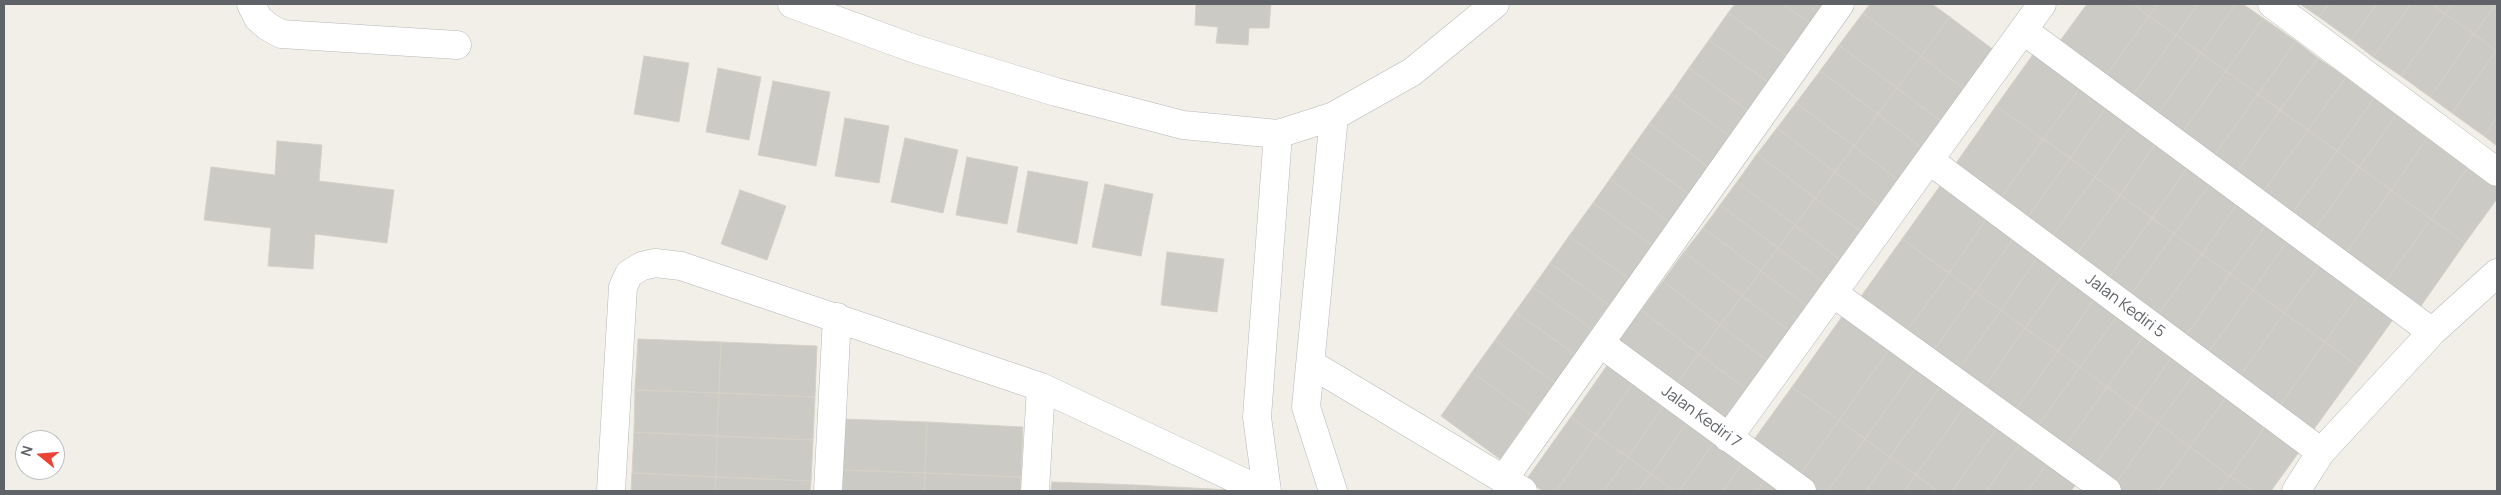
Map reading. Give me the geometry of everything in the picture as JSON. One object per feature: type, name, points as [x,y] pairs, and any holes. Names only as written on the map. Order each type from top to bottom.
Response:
[{"type":"street","points":[[251,4],[258,18],[281,34],[457,45]]},
{"type":"street","points":[[792,4],[915,49],[1056,92],[1183,125],[1278,134],[1334,116],[1412,72],[1495,4]]},
{"type":"street","points":[[1311,364],[1513,485],[1600,343],[1840,4]]},
{"type":"street","points":[[1728,438],[2042,4]]},
{"type":"street","points":[[2272,4],[2497,172]]},
{"type":"street","points":[[2023,30],[2432,332]]},
{"type":"street","points":[[1333,491],[1306,407],[1334,116]]},
{"type":"street","points":[[1267,491],[1258,417],[1278,134]]},
{"type":"street","name":"Jalan Kediri 5","points":[[1929,160],[2321,452]]},
{"type":"street","points":[[611,491],[623,288],[629,274],[642,266],[655,263],[681,266],[1041,387],[1262,491]]},
{"type":"street","points":[[2296,491],[2321,452],[2432,332],[2497,273]]},
{"type":"street","points":[[1833,293],[2107,491]]},
{"type":"street","points":[[828,491],[837,317]]},
{"type":"street","name":"Jalan Kediri 7","points":[[1600,343],[1802,491]]},
{"type":"street","points":[[1035,491],[1041,387]]},
{"type":"building","points":[[1196,4],[1271,4],[1269,28],[1249,28],[1248,45],[1216,43],[1218,27],[1195,25]]},
{"type":"building","points":[[1735,4],[1783,4],[1810,23],[1787,56],[1728,13]]},
{"type":"building","points":[[1783,4],[1824,4],[1810,23]]},
{"type":"building","points":[[1870,4],[1932,4],[1950,17],[1921,56],[1863,13]]},
{"type":"building","points":[[2087,4],[2133,4],[2149,16],[2104,78],[2057,45]]},
{"type":"building","points":[[2133,4],[2158,4],[2149,16]]},
{"type":"building","points":[[2158,4],[2198,4],[2176,35],[2149,16]]},
{"type":"building","points":[[2198,4],[2236,4],[2201,53],[2176,35]]},
{"type":"building","points":[[2236,4],[2243,4],[2263,18],[2226,71],[2201,53]]},
{"type":"building","points":[[2300,4],[2329,4],[2319,17]]},
{"type":"building","points":[[2329,4],[2377,4],[2351,40],[2319,17]]},
{"type":"building","points":[[2377,4],[2411,4],[2373,57],[2351,40]]},
{"type":"building","points":[[2411,4],[2432,4],[2445,14],[2401,76],[2373,57]]},
{"type":"building","points":[[2432,4],[2452,4],[2445,14]]},
{"type":"building","points":[[2452,4],[2496,4],[2474,34],[2445,14]]},
{"type":"building","points":[[2497,4],[2496,51],[2474,34]]},
{"type":"building","points":[[1728,13],[1787,56],[1768,82],[1709,40]]},
{"type":"building","points":[[1863,13],[1921,56],[1897,88],[1839,45]]},
{"type":"building","points":[[2445,14],[2474,34],[2430,97],[2401,76]]},
{"type":"building","points":[[2149,16],[2176,35],[2131,98],[2104,78]]},
{"type":"building","points":[[1950,17],[1999,54],[1969,93],[1921,56]]},
{"type":"building","points":[[2263,18],[2296,41],[2258,94],[2226,71]]},
{"type":"building","points":[[2474,34],[2496,51],[2452,113],[2430,97]]},
{"type":"building","points":[[2176,35],[2201,53],[2156,116],[2131,98]]},
{"type":"building","points":[[1709,40],[1768,82],[1748,111],[1689,68]]},
{"type":"building","points":[[2296,41],[2318,58],[2280,110],[2258,94]]},
{"type":"building","points":[[1839,45],[1897,88],[1878,114],[1820,71]]},
{"type":"building","points":[[2496,51],[2497,117],[2484,136],[2452,113]]},
{"type":"building","points":[[2034,53],[2081,87],[2043,139],[1996,106]]},
{"type":"building","points":[[2201,53],[2226,71],[2181,134],[2156,116]]},
{"type":"building","points":[[644,56],[689,63],[679,122],[634,114]]},
{"type":"building","points":[[1921,56],[1969,93],[1946,125],[1897,88]]},
{"type":"building","points":[[2318,58],[2346,77],[2308,130],[2280,110]]},
{"type":"building","points":[[718,68],[761,77],[749,140],[706,132]]},
{"type":"building","points":[[1689,68],[1748,111],[1730,136],[1671,94]]},
{"type":"building","points":[[1820,71],[1878,114],[1854,146],[1796,103]]},
{"type":"building","points":[[2226,71],[2258,94],[2213,157],[2181,134]]},
{"type":"building","points":[[2346,77],[2374,98],[2337,151],[2308,130]]},
{"type":"building","points":[[773,81],[830,92],[816,166],[758,155]]},
{"type":"building","points":[[2081,87],[2107,106],[2070,158],[2043,139]]},
{"type":"building","points":[[1897,88],[1946,125],[1926,151],[1878,114]]},
{"type":"building","points":[[1671,94],[1730,136],[1708,167],[1649,124]]},
{"type":"building","points":[[2258,94],[2280,110],[2236,173],[2213,157]]},
{"type":"building","points":[[2374,98],[2397,114],[2359,167],[2337,151]]},
{"type":"building","points":[[1796,103],[1854,146],[1835,172],[1777,128]]},
{"type":"building","points":[[1996,106],[2043,139],[1998,202],[1952,169]]},
{"type":"building","points":[[2107,106],[2132,124],[2095,177],[2070,158]]},
{"type":"building","points":[[2280,110],[2308,130],[2263,192],[2236,173]]},
{"type":"building","points":[[1878,114],[1926,151],[1902,183],[1854,146]]},
{"type":"building","points":[[2397,114],[2428,137],[2391,190],[2359,167]]},
{"type":"building","points":[[2497,117],[2497,146],[2484,136]]},
{"type":"building","points":[[845,118],[889,126],[879,183],[835,176]]},
{"type":"building","points":[[1649,124],[1708,167],[1689,194],[1629,152]]},
{"type":"building","points":[[2132,124],[2157,142],[2120,195],[2095,177]]},
{"type":"building","points":[[1777,128],[1835,172],[1815,198],[1757,154]]},
{"type":"building","points":[[2308,130],[2337,151],[2292,214],[2263,192]]},
{"type":"building","points":[[2428,137],[2469,166],[2431,219],[2391,190]]},
{"type":"building","points":[[905,138],[958,150],[943,213],[891,202]]},
{"type":"building","points":[[2043,139],[2070,158],[2025,221],[1998,202]]},
{"type":"building","points":[[277,141],[322,145],[319,181],[394,190],[387,243],[315,234],[313,269],[268,266],[271,228],[204,220],[211,167],[275,175]]},
{"type":"building","points":[[2157,142],[2189,165],[2152,218],[2120,195]]},
{"type":"building","points":[[1854,146],[1902,183],[1883,208],[1835,172]]},
{"type":"building","points":[[2337,151],[2359,167],[2315,229],[2292,214]]},
{"type":"building","points":[[1629,152],[1689,194],[1669,222],[1610,179]]},
{"type":"building","points":[[1757,154],[1815,198],[1795,225],[1737,182]]},
{"type":"building","points":[[967,157],[1018,167],[1007,224],[956,215]]},
{"type":"building","points":[[2070,158],[2095,177],[2050,239],[2025,221]]},
{"type":"building","points":[[2189,165],[2212,181],[2174,234],[2152,218]]},
{"type":"building","points":[[2469,166],[2497,186],[2497,199],[2465,243],[2431,219]]},
{"type":"building","points":[[2359,167],[2391,190],[2346,253],[2315,229]]},
{"type":"building","points":[[1028,171],[1088,182],[1077,244],[1017,232]]},
{"type":"building","points":[[1835,172],[1883,208],[1864,234],[1815,198]]},
{"type":"building","points":[[2095,177],[2120,195],[2075,257],[2050,239]]},
{"type":"building","points":[[1610,179],[1669,222],[1652,245],[1593,203]]},
{"type":"building","points":[[2212,181],[2239,201],[2202,254],[2174,234]]},
{"type":"building","points":[[1737,182],[1795,225],[1778,248],[1720,205]]},
{"type":"building","points":[[1105,184],[1153,194],[1141,256],[1092,247]]},
{"type":"building","points":[[1940,186],[1986,220],[1949,273],[1902,239]]},
{"type":"building","points":[[740,190],[786,206],[767,260],[721,244]]},
{"type":"building","points":[[2391,190],[2431,219],[2386,281],[2346,253]]},
{"type":"building","points":[[2120,195],[2152,218],[2107,280],[2075,257]]},
{"type":"building","points":[[1815,198],[1864,234],[1843,262],[1795,225]]},
{"type":"building","points":[[2239,201],[2268,222],[2230,274],[2202,254]]},
{"type":"building","points":[[1593,203],[1652,245],[1629,279],[1569,236]]},
{"type":"building","points":[[1720,205],[1778,248],[1761,271],[1703,228]]},
{"type":"building","points":[[2152,218],[2174,234],[2130,296],[2107,280]]},
{"type":"building","points":[[2431,219],[2465,243],[2421,306],[2386,281]]},
{"type":"building","points":[[1986,220],[2013,239],[1975,292],[1949,273]]},
{"type":"building","points":[[2268,222],[2290,237],[2253,290],[2230,274]]},
{"type":"building","points":[[1795,225],[1843,262],[1827,285],[1778,248]]},
{"type":"building","points":[[1703,228],[1761,271],[1742,296],[1684,252]]},
{"type":"building","points":[[2174,234],[2202,254],[2157,316],[2130,296]]},
{"type":"building","points":[[1569,236],[1629,279],[1609,305],[1550,263]]},
{"type":"building","points":[[2290,237],[2322,261],[2284,313],[2253,290]]},
{"type":"building","points":[[1902,239],[1949,273],[1904,335],[1857,302]]},
{"type":"building","points":[[2013,239],[2038,257],[2001,310],[1975,292]]},
{"type":"building","points":[[1778,248],[1827,285],[1809,308],[1761,271]]},
{"type":"building","points":[[1167,252],[1224,259],[1217,312],[1161,305]]},
{"type":"building","points":[[1684,252],[1742,296],[1720,325],[1663,281]]},
{"type":"building","points":[[2202,254],[2230,274],[2185,337],[2157,316]]},
{"type":"building","points":[[2038,257],[2063,275],[2025,328],[2001,310]]},
{"type":"building","points":[[2322,261],[2362,289],[2325,342],[2284,313]]},
{"type":"building","points":[[1550,263],[1609,305],[1592,329],[1533,287]]},
{"type":"building","points":[[1761,271],[1809,308],[1791,332],[1742,296]]},
{"type":"building","points":[[1949,273],[1975,292],[1931,354],[1904,335]]},
{"type":"building","points":[[2230,274],[2253,290],[2208,353],[2185,337]]},
{"type":"building","points":[[2063,275],[2095,298],[2058,351],[2025,328]]},
{"type":"building","points":[[1663,281],[1720,325],[1699,354],[1641,310]]},
{"type":"building","points":[[1533,287],[1592,329],[1575,354],[1515,312]]},
{"type":"building","points":[[2362,289],[2397,314],[2359,367],[2325,342]]},
{"type":"building","points":[[2253,290],[2284,313],[2240,376],[2208,353]]},
{"type":"building","points":[[1975,292],[2001,310],[1956,373],[1931,354]]},
{"type":"building","points":[[1742,296],[1791,332],[1769,362],[1720,325]]},
{"type":"building","points":[[2095,298],[2118,315],[2080,367],[2058,351]]},
{"type":"building","points":[[1641,310],[1699,354],[1674,387],[1616,344]]},
{"type":"building","points":[[2001,310],[2025,328],[1981,391],[1956,373]]},
{"type":"building","points":[[1846,311],[1893,344],[1839,420],[1792,387]]},
{"type":"building","points":[[1515,312],[1575,354],[1555,383],[1495,340]]},
{"type":"building","points":[[2284,313],[2325,342],[2280,405],[2240,376]]},
{"type":"building","points":[[2118,315],[2145,334],[2107,387],[2080,367]]},
{"type":"building","points":[[1720,325],[1769,362],[1748,390],[1699,354]]},
{"type":"building","points":[[2025,328],[2058,351],[2013,414],[1981,391]]},
{"type":"building","points":[[2145,334],[2173,355],[2136,408],[2107,387]]},
{"type":"building","points":[[638,339],[721,342],[719,393],[635,390]]},
{"type":"building","points":[[1495,340],[1555,383],[1531,415],[1472,372]]},
{"type":"building","points":[[721,342],[817,346],[815,397],[719,393]]},
{"type":"building","points":[[2325,342],[2359,367],[2314,429],[2280,405]]},
{"type":"building","points":[[1893,344],[1919,363],[1865,439],[1839,420]]},
{"type":"building","points":[[2058,351],[2080,367],[2035,430],[2013,414]]},
{"type":"building","points":[[1699,354],[1748,390],[1723,424],[1674,387]]},
{"type":"building","points":[[2173,355],[2196,371],[2158,423],[2136,408]]},
{"type":"building","points":[[1919,363],[1944,381],[1890,457],[1865,439]]},
{"type":"building","points":[[1608,364],[1634,382],[1596,435],[1571,417]]},
{"type":"building","points":[[2080,367],[2107,387],[2063,449],[2035,430]]},
{"type":"building","points":[[2196,371],[2228,394],[2190,447],[2158,423]]},
{"type":"building","points":[[1472,372],[1531,415],[1500,459],[1441,416]]},
{"type":"building","points":[[1944,381],[1970,399],[1916,475],[1890,457]]},
{"type":"building","points":[[1634,382],[1665,404],[1628,457],[1596,435]]},
{"type":"building","points":[[1792,387],[1839,420],[1794,483],[1747,449]]},
{"type":"building","points":[[2107,387],[2136,408],[2091,470],[2063,449]]},
{"type":"building","points":[[635,390],[719,393],[717,436],[634,432]]},
{"type":"building","points":[[719,393],[815,397],[813,440],[717,436]]},
{"type":"building","points":[[2228,394],[2268,423],[2230,476],[2190,447]]},
{"type":"building","points":[[1970,399],[2001,422],[1952,491],[1937,491],[1916,475]]},
{"type":"building","points":[[1665,404],[1688,421],[1651,474],[1628,457]]},
{"type":"building","points":[[2136,408],[2158,423],[2114,486],[2091,470]]},
{"type":"building","points":[[1571,417],[1596,435],[1556,491],[1543,491],[1526,480]]},
{"type":"building","points":[[843,419],[927,422],[925,473],[841,470]]},
{"type":"building","points":[[1839,420],[1865,439],[1828,491],[1805,491],[1794,483]]},
{"type":"building","points":[[1688,421],[1716,440],[1679,491],[1675,491],[1651,474]]},
{"type":"building","points":[[927,422],[1023,427],[1021,477],[925,473]]},
{"type":"building","points":[[2001,422],[2024,438],[1986,491],[1952,491]]},
{"type":"building","points":[[2158,423],[2190,447],[2158,491],[2121,491],[2114,486]]},
{"type":"building","points":[[2268,423],[2302,448],[2271,491],[2252,491],[2230,476]]},
{"type":"building","points":[[634,432],[717,436],[716,477],[632,473]]},
{"type":"building","points":[[1596,435],[1628,457],[1604,491],[1556,491]]},
{"type":"building","points":[[717,436],[813,440],[811,481],[716,477]]},
{"type":"building","points":[[2024,438],[2051,458],[2028,491],[1986,491]]},
{"type":"building","points":[[1865,439],[1890,457],[1866,491],[1828,491]]},
{"type":"building","points":[[1716,440],[1744,461],[1723,491],[1679,491]]},
{"type":"building","points":[[2190,447],[2230,476],[2219,491],[2158,491]]},
{"type":"building","points":[[1628,457],[1651,474],[1638,491],[1604,491]]},
{"type":"building","points":[[1890,457],[1916,475],[1904,491],[1866,491]]},
{"type":"building","points":[[2051,458],[2080,479],[2071,491],[2028,491]]},
{"type":"building","points":[[1744,461],[1767,477],[1757,491],[1723,491]]},
{"type":"building","points":[[841,470],[925,473],[924,491],[840,491]]},
{"type":"building","points":[[632,473],[716,477],[715,491],[631,491]]},
{"type":"building","points":[[925,473],[1021,477],[1020,491],[924,491]]},
{"type":"building","points":[[1651,474],[1675,491],[1638,491]]},
{"type":"building","points":[[1916,475],[1937,491],[1904,491]]},
{"type":"building","points":[[2230,476],[2252,491],[2219,491]]},
{"type":"building","points":[[716,477],[811,481],[810,491],[715,491]]},
{"type":"building","points":[[1767,477],[1786,491],[1757,491]]},
{"type":"building","points":[[1052,482],[1136,485],[1135,491],[1051,491]]},
{"type":"building","points":[[1136,485],[1231,490],[1231,491],[1135,491]]}]
